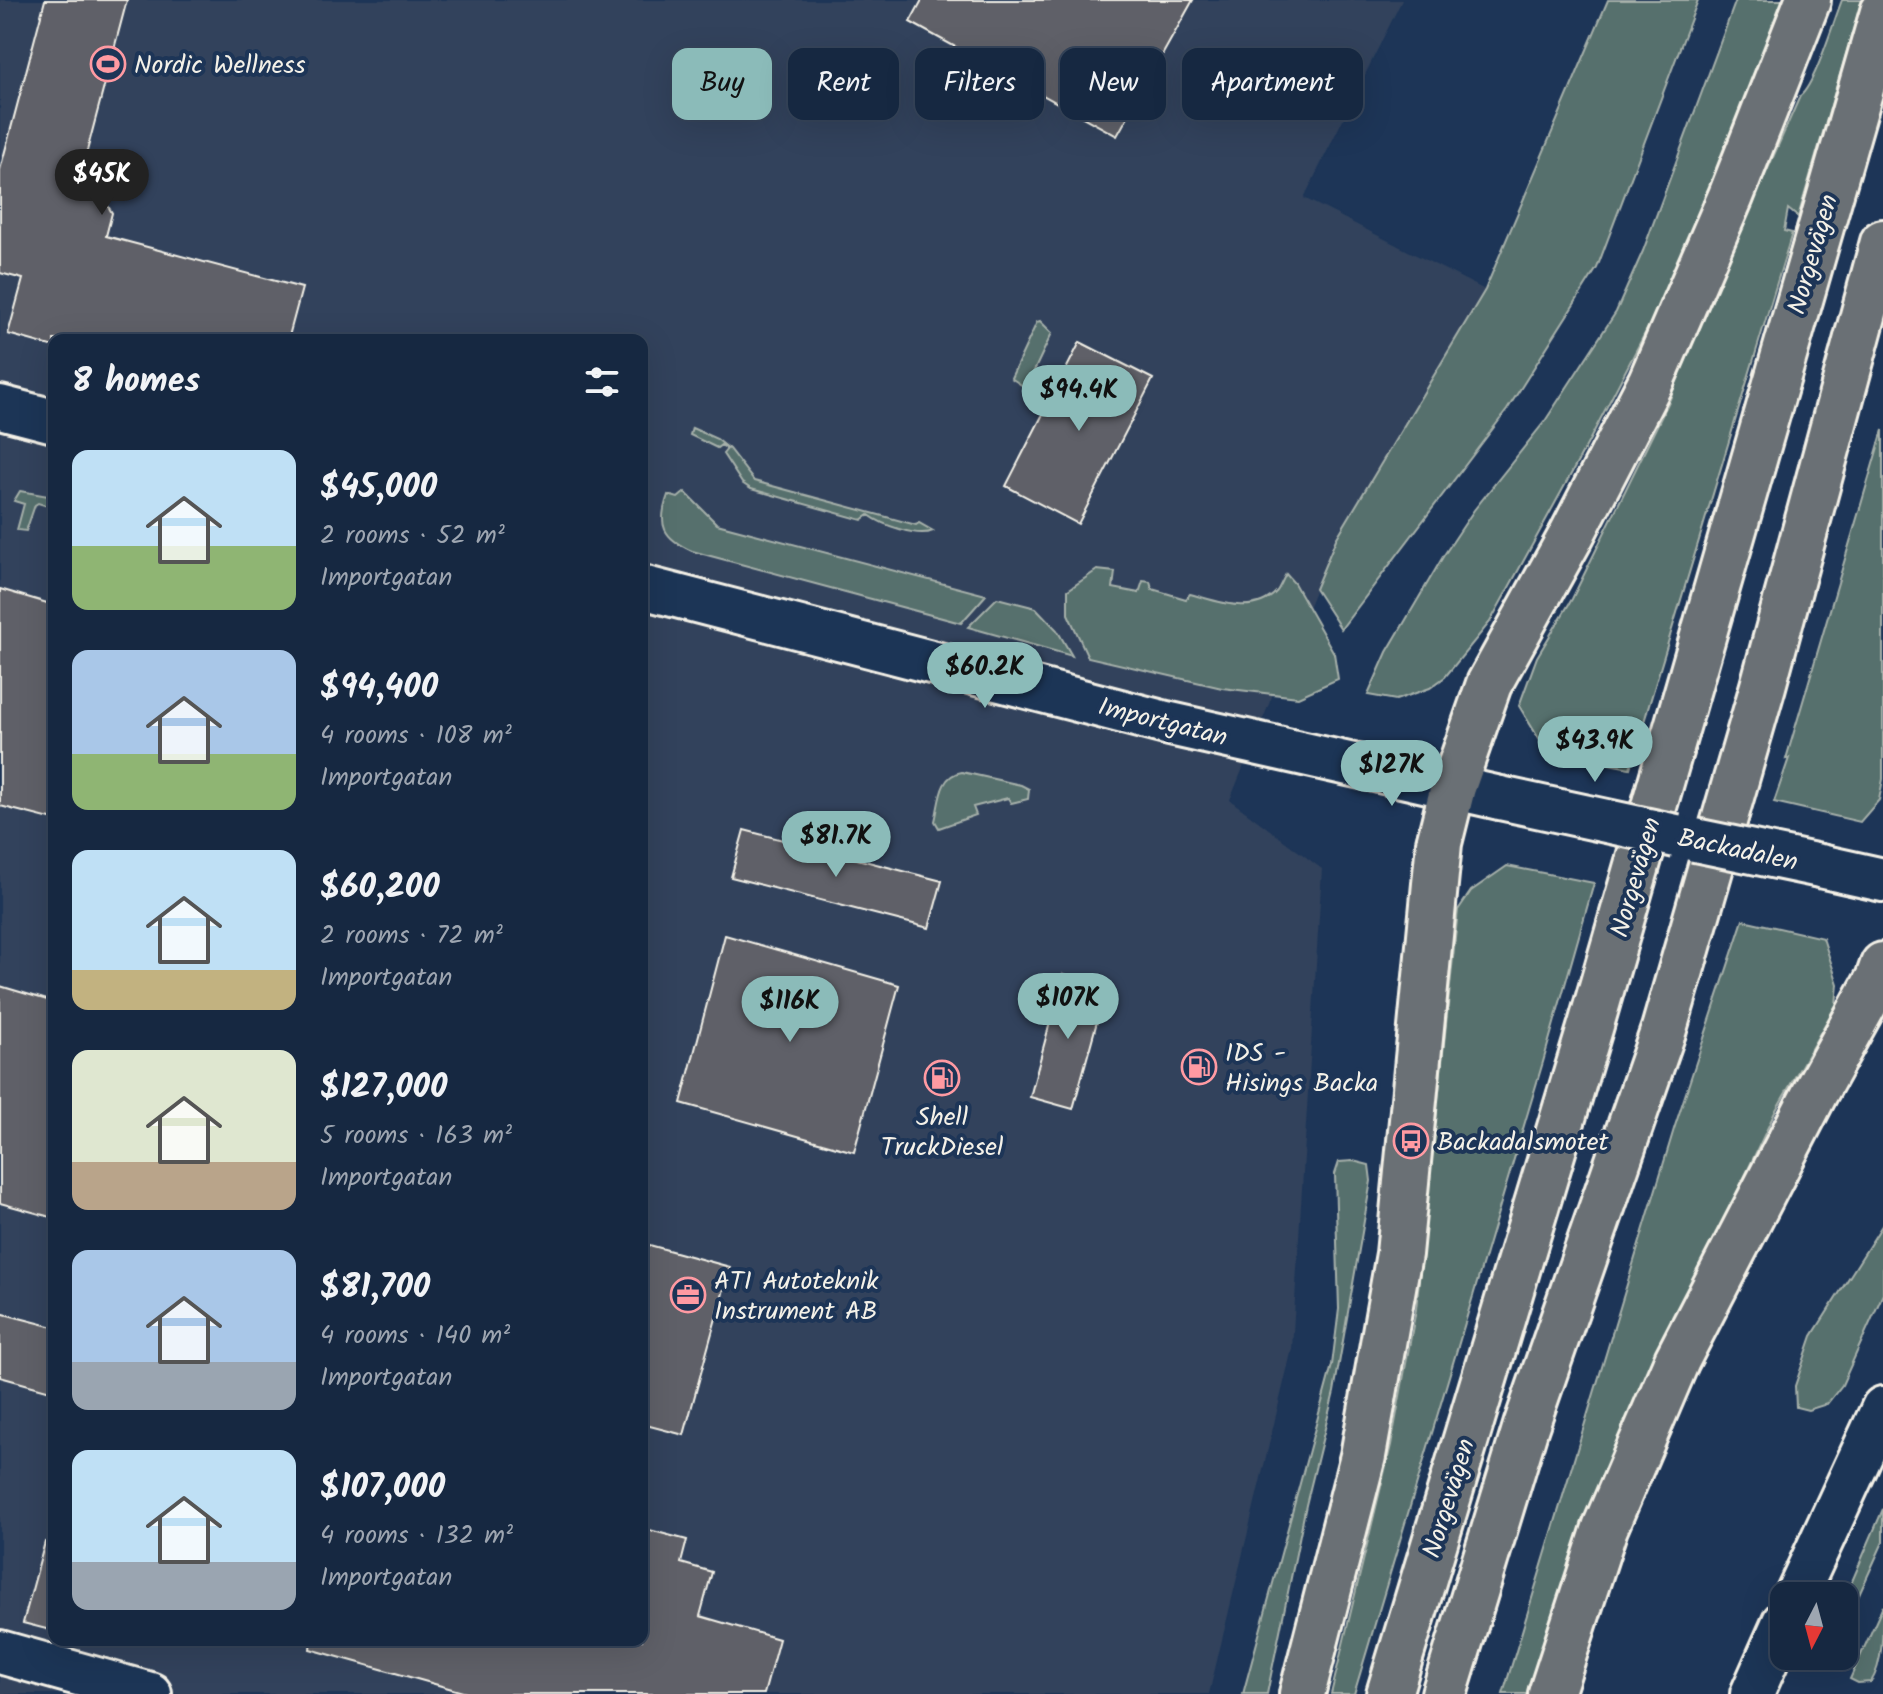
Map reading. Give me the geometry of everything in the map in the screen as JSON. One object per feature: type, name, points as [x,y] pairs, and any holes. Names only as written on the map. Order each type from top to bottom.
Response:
[{"type":"highway","points":[[1302,1694],[1363,1456],[1399,1254],[1439,843],[1453,787],[1489,684],[1570,538],[1651,381],[1731,196],[1808,0]]},
{"type":"highway","name":"Norgevägen","points":[[1389,1694],[1596,1010],[1883,12]]},
{"type":"highway","name":"Norgevägen","points":[[1444,1694],[1526,1426],[1664,1029],[1763,686],[1883,242]]},
{"type":"highway","points":[[1551,1694],[1605,1528],[1677,1360],[1883,965]]},
{"type":"street","points":[[0,407],[48,419]]},
{"type":"street","name":"Importgatan","points":[[648,589],[1166,723],[1453,787]]},
{"type":"street","name":"Backadalen","points":[[1453,787],[1883,880]]},
{"type":"street","points":[[1802,1582],[1883,1408]]},
{"type":"street","points":[[0,1652],[150,1694]]},
{"type":"street","points":[[1752,1694],[1770,1654]]},
{"type":"shaded area","points":[[0,0],[1402,0],[1363,79],[1363,48],[1182,48],[1182,120],[1343,120],[1304,198],[1485,290],[1336,539],[1230,800],[1322,869],[1292,1349],[1209,1694],[0,1694]]},
{"type":"green space","points":[[1608,0],[1698,0],[1597,268],[1507,410],[1341,629],[1315,589],[1336,539],[1485,290]]},
{"type":"green space","points":[[1736,0],[1789,0],[1716,181],[1654,316],[1588,443],[1490,622],[1445,677],[1430,688],[1396,700],[1368,695],[1387,652],[1444,555],[1474,510],[1545,421],[1616,312],[1643,251]]},
{"type":"green space","points":[[1842,0],[1862,0],[1798,217],[1788,209],[1784,231],[1792,233],[1630,768],[1547,752],[1519,706],[1537,657],[1572,599],[1670,399],[1689,348],[1800,96],[1818,66]]},
{"type":"green space","points":[[1040,321],[1052,333],[1026,388],[1011,378]]},
{"type":"green space","points":[[692,428],[717,439],[729,449],[754,481],[916,525],[919,523],[933,531],[910,532],[882,523],[869,515],[862,520],[751,489],[742,483],[723,454],[727,449],[721,445],[717,448],[690,435]]},
{"type":"green space","points":[[1883,430],[1883,779],[1879,800],[1860,822],[1774,802]]},
{"type":"green space","points":[[20,491],[48,496],[48,506],[35,505],[26,531],[17,530],[24,504],[14,501]]},
{"type":"green space","points":[[685,492],[717,524],[986,595],[961,623],[692,551],[674,541],[663,522],[668,495],[678,498]]},
{"type":"green space","points":[[1097,570],[1115,572],[1113,588],[1139,593],[1143,581],[1150,582],[1152,589],[1186,599],[1190,594],[1235,605],[1268,599],[1277,591],[1286,574],[1334,653],[1338,679],[1298,697],[1222,688],[1088,657],[1068,614],[1068,590]]},
{"type":"green space","points":[[997,598],[1036,608],[1057,630],[1072,656],[968,627]]},
{"type":"green space","points":[[962,772],[1021,785],[1029,789],[1028,799],[1011,803],[1008,798],[973,807],[976,815],[939,828],[935,821],[942,790],[949,778]]},
{"type":"green space","points":[[1507,866],[1594,883],[1354,1694],[1331,1694],[1391,1445],[1416,1309],[1458,910],[1471,891]]},
{"type":"green space","points":[[1743,920],[1823,938],[1838,984],[1836,1005],[1776,1110],[1705,1261],[1534,1694],[1503,1694],[1674,1129]]},
{"type":"green space","points":[[1339,1162],[1369,1165],[1371,1181],[1334,1392],[1306,1505],[1267,1694],[1243,1694],[1332,1365],[1339,1309],[1335,1174]]},
{"type":"green space","points":[[1883,1224],[1883,1294],[1842,1385],[1827,1404],[1808,1410],[1796,1407],[1795,1386],[1812,1336]]},
{"type":"green space","points":[[1883,1509],[1883,1542],[1858,1597],[1858,1582],[1852,1582]]},
{"type":"green space","points":[[1883,1606],[1882,1646],[1871,1682],[1858,1683],[1850,1679],[1854,1670],[1858,1670],[1858,1661]]},
{"type":"building","points":[[45,0],[127,0],[78,185],[100,192],[112,213],[106,236],[302,288],[290,334],[48,334],[48,345],[8,334],[23,279],[0,273],[0,170]]},
{"type":"building","points":[[922,0],[1193,0],[1166,48],[1060,48],[1060,105],[1044,96],[1044,48],[957,48],[910,22]]},
{"type":"building","points":[[1088,120],[1126,120],[1117,136]]},
{"type":"building","points":[[1080,342],[1153,379],[1078,524],[1006,486]]},
{"type":"building","points":[[0,589],[48,603],[48,818],[0,806]]},
{"type":"building","points":[[744,830],[942,881],[929,928],[731,877]]},
{"type":"building","points":[[725,935],[899,985],[854,1152],[681,1103]]},
{"type":"building","points":[[1063,974],[1107,985],[1073,1109],[1030,1097]]},
{"type":"building","points":[[0,986],[48,1000],[48,1216],[0,1203]]},
{"type":"building","points":[[648,1245],[730,1267],[684,1435],[648,1426]]},
{"type":"building","points":[[0,1313],[48,1325],[48,1390],[0,1377]]},
{"type":"building","points":[[648,1530],[687,1540],[681,1563],[712,1572],[700,1616],[779,1639],[764,1694],[470,1694],[310,1649],[310,1646],[648,1646]]},
{"type":"building","points":[[45,1542],[48,1543],[48,1629],[23,1623]]},
{"type":"place","name":"Nordic Wellness","points":[[108,64]]},
{"type":"place","name":"IDS - Hisings Backa","points":[[1199,1067]]},
{"type":"place","name":"Shell TruckDiesel","points":[[942,1078]]},
{"type":"place","name":"Backadalsmotet","points":[[1411,1141]]},
{"type":"place","name":"ATI Autoteknik Instrument AB","points":[[688,1295]]}]
